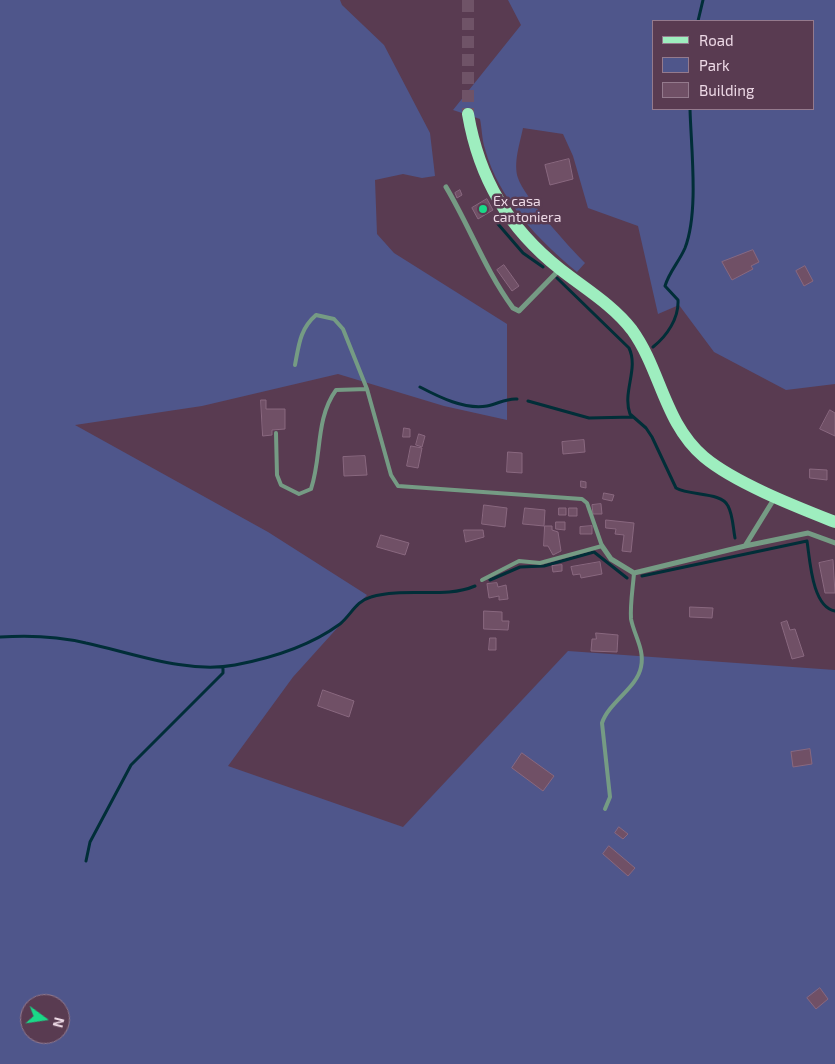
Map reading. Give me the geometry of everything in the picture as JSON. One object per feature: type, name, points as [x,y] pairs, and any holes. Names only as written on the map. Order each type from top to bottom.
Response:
[{"type":"main road","points":[[468,114],[477,157],[499,201],[526,239],[560,269],[610,308],[631,329],[646,355],[675,422],[691,444],[717,466],[776,496],[835,522]]},
{"type":"street","points":[[446,187],[460,210],[479,254],[513,308],[519,311],[528,304],[560,269]]},
{"type":"street","points":[[745,546],[776,496]]},
{"type":"street","points":[[602,546],[611,559],[634,573],[808,533],[835,543]]},
{"type":"lane","points":[[295,365],[300,335],[307,323],[316,315],[334,319],[343,328],[367,389],[380,442],[391,475],[398,486],[582,499],[588,503],[602,546],[540,563],[519,561],[482,580]]},
{"type":"lane","points":[[276,433],[277,475],[281,485],[298,494],[311,489],[320,431],[328,402],[336,390],[367,389]]},
{"type":"lane","points":[[605,809],[610,797],[602,723],[606,712],[634,680],[641,668],[642,650],[632,619],[634,573]]},
{"type":"green space","points":[[0,0],[340,0],[342,5],[384,45],[430,133],[435,176],[422,178],[403,174],[375,180],[377,234],[394,253],[507,324],[507,420],[444,406],[338,374],[202,406],[75,425],[268,532],[367,595],[293,677],[228,766],[403,827],[568,651],[835,670],[835,1064],[0,1064]]},
{"type":"green space","points":[[508,0],[835,0],[835,384],[786,390],[714,352],[679,305],[658,314],[638,226],[588,208],[573,156],[563,134],[523,128],[516,166],[518,178],[538,209],[585,263],[577,272],[548,247],[510,201],[491,167],[483,142],[480,119],[453,110],[521,25]]},
{"type":"building","points":[[569,159],[573,179],[550,185],[545,165]]},
{"type":"building","points":[[460,190],[462,195],[457,198],[455,193]]},
{"type":"building","name":"Ex casa cantoniera","points":[[487,199],[493,210],[478,219],[472,208]]},
{"type":"building","points":[[753,250],[759,262],[751,266],[753,269],[732,280],[722,262]]},
{"type":"building","points":[[504,265],[519,286],[512,291],[497,270]]},
{"type":"building","points":[[805,266],[813,281],[804,286],[796,271]]},
{"type":"building","points":[[261,400],[266,400],[266,409],[285,409],[285,429],[272,430],[272,435],[263,436]]},
{"type":"building","points":[[830,410],[835,413],[835,436],[820,429]]},
{"type":"building","points":[[404,428],[410,429],[410,437],[403,437]]},
{"type":"building","points":[[419,434],[425,436],[422,447],[416,445]]},
{"type":"building","points":[[584,440],[585,452],[563,454],[562,442]]},
{"type":"building","points":[[411,446],[422,448],[418,468],[407,466]]},
{"type":"building","points":[[508,452],[522,453],[522,473],[507,472]]},
{"type":"building","points":[[365,456],[367,475],[344,476],[343,457]]},
{"type":"building","points":[[810,469],[827,470],[827,480],[810,478]]},
{"type":"building","points":[[581,481],[586,482],[586,488],[581,487]]},
{"type":"building","points":[[604,493],[614,495],[612,501],[603,499]]},
{"type":"building","points":[[601,504],[602,514],[593,514],[592,505]]},
{"type":"building","points":[[484,505],[507,508],[505,527],[482,524]]},
{"type":"building","points":[[525,508],[545,510],[544,526],[523,524]]},
{"type":"building","points":[[559,508],[566,508],[566,515],[559,515]]},
{"type":"building","points":[[569,508],[577,508],[577,516],[569,516]]},
{"type":"building","points":[[606,520],[634,523],[631,552],[622,551],[624,535],[615,534],[616,529],[606,528]]},
{"type":"building","points":[[556,522],[565,522],[565,530],[556,529]]},
{"type":"building","points":[[545,526],[552,526],[552,530],[558,532],[561,551],[553,555],[548,546],[544,546]]},
{"type":"building","points":[[592,526],[592,534],[580,534],[580,527]]},
{"type":"building","points":[[464,530],[483,530],[484,537],[466,542]]},
{"type":"building","points":[[381,535],[409,543],[405,555],[377,547]]},
{"type":"building","points":[[833,560],[835,593],[825,593],[819,563]]},
{"type":"building","points":[[600,562],[602,574],[581,578],[580,574],[573,575],[571,567]]},
{"type":"building","points":[[562,565],[562,571],[553,572],[552,566]]},
{"type":"building","points":[[497,583],[498,587],[506,585],[508,599],[499,600],[499,596],[489,598],[487,584]]},
{"type":"building","points":[[690,607],[713,608],[712,618],[690,617]]},
{"type":"building","points":[[484,611],[502,612],[502,621],[509,621],[508,630],[484,629]]},
{"type":"building","points":[[787,621],[790,630],[795,629],[804,656],[792,659],[781,623]]},
{"type":"building","points":[[596,633],[618,635],[617,652],[591,651],[592,639],[596,639]]},
{"type":"building","points":[[490,638],[496,638],[496,650],[489,650]]},
{"type":"building","points":[[323,690],[354,701],[349,717],[318,706]]},
{"type":"building","points":[[810,749],[812,764],[793,767],[791,752]]},
{"type":"building","points":[[522,753],[554,776],[543,791],[512,768]]},
{"type":"building","points":[[619,827],[628,834],[623,839],[615,833]]},
{"type":"building","points":[[609,846],[635,868],[628,876],[603,854]]},
{"type":"building","points":[[820,988],[828,999],[816,1009],[807,998]]},
{"type":"waterway","points":[[698,20],[703,0]]},
{"type":"waterway","points":[[653,347],[663,338],[671,326],[678,307],[678,300],[665,286],[685,248],[692,217],[693,180],[690,110]]},
{"type":"waterway","points":[[498,224],[523,253],[543,267]]},
{"type":"waterway","points":[[557,278],[629,348],[632,356],[632,372],[628,397],[630,414],[646,428],[652,437],[676,488],[713,496],[725,502],[731,513],[735,538]]},
{"type":"waterway","points":[[420,387],[444,398],[470,406],[487,406],[509,399],[517,399]]},
{"type":"waterway","points":[[528,401],[589,418],[633,417]]},
{"type":"waterway","points":[[642,576],[807,541],[811,570],[817,592],[827,608],[835,611]]},
{"type":"waterway","points":[[490,580],[520,567],[544,566],[594,552],[627,578]]},
{"type":"waterway","points":[[0,637],[54,637],[179,665],[217,667],[263,659],[303,645],[340,624],[361,602],[371,597],[397,593],[451,592],[475,586]]},
{"type":"waterway","points":[[86,861],[90,842],[131,765],[223,673],[223,667]]},
{"type":"tunnel","points":[[468,0],[468,114]]},
{"type":"place","name":"Ex casa cantoniera","points":[[483,209]]}]
